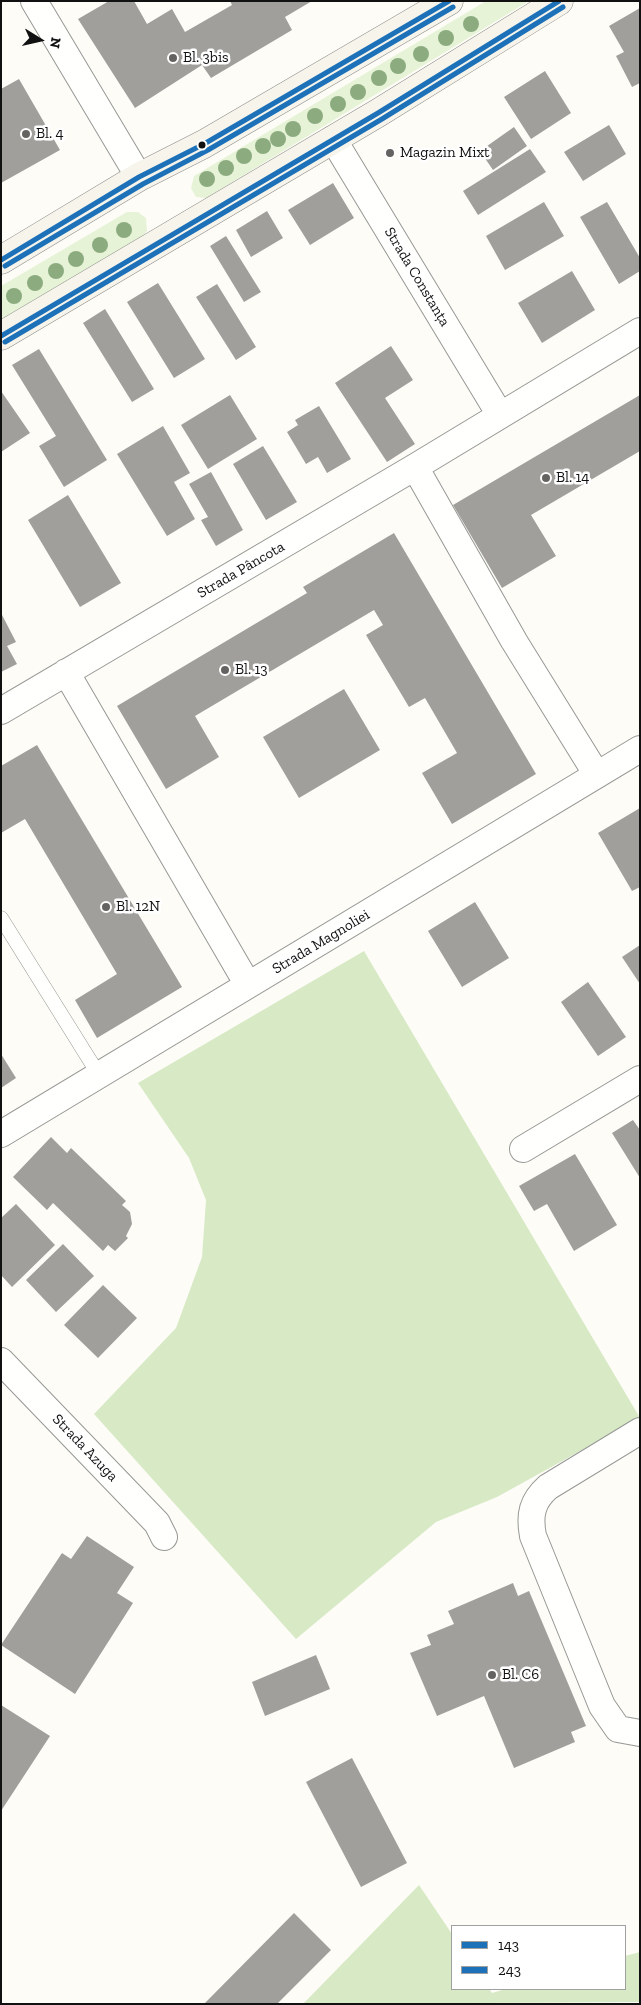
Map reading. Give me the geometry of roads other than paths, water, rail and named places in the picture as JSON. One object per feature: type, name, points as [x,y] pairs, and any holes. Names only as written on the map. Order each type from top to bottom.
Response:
[{"type":"main road","points":[[1,260],[140,177],[212,139],[449,1]]},
{"type":"main road","points":[[1,336],[333,139],[559,1]]},
{"type":"street","points":[[34,1],[140,177]]},
{"type":"street","name":"Strada Constanța","points":[[333,139],[500,415]]},
{"type":"street","name":"Strada Pâncota","points":[[1,711],[415,467],[640,331]]},
{"type":"street","points":[[415,467],[514,641],[597,775]]},
{"type":"street","points":[[66,672],[248,985]]},
{"type":"street","name":"Strada Magnoliei","points":[[1,1134],[640,749]]},
{"type":"street","points":[[523,1150],[640,1079]]},
{"type":"street","name":"Strada Azuga","points":[[1,1361],[157,1523],[164,1537]]},
{"type":"street","points":[[640,1431],[538,1496],[530,1511],[530,1524],[533,1536],[602,1706],[618,1728],[640,1733]]},
{"type":"lane","points":[[1,918],[99,1075]]},
{"type":"place","name":"Bl. 3bis","points":[[173,58]]},
{"type":"place","name":"Bl. 4","points":[[26,134]]},
{"type":"place","name":"Magazin Mixt","points":[[390,153]]},
{"type":"place","name":"Bl. 14","points":[[546,478]]},
{"type":"place","name":"Bl. 13","points":[[225,670]]},
{"type":"place","name":"Bl. 12N","points":[[106,907]]},
{"type":"place","name":"Bl. C6","points":[[492,1675]]}]
